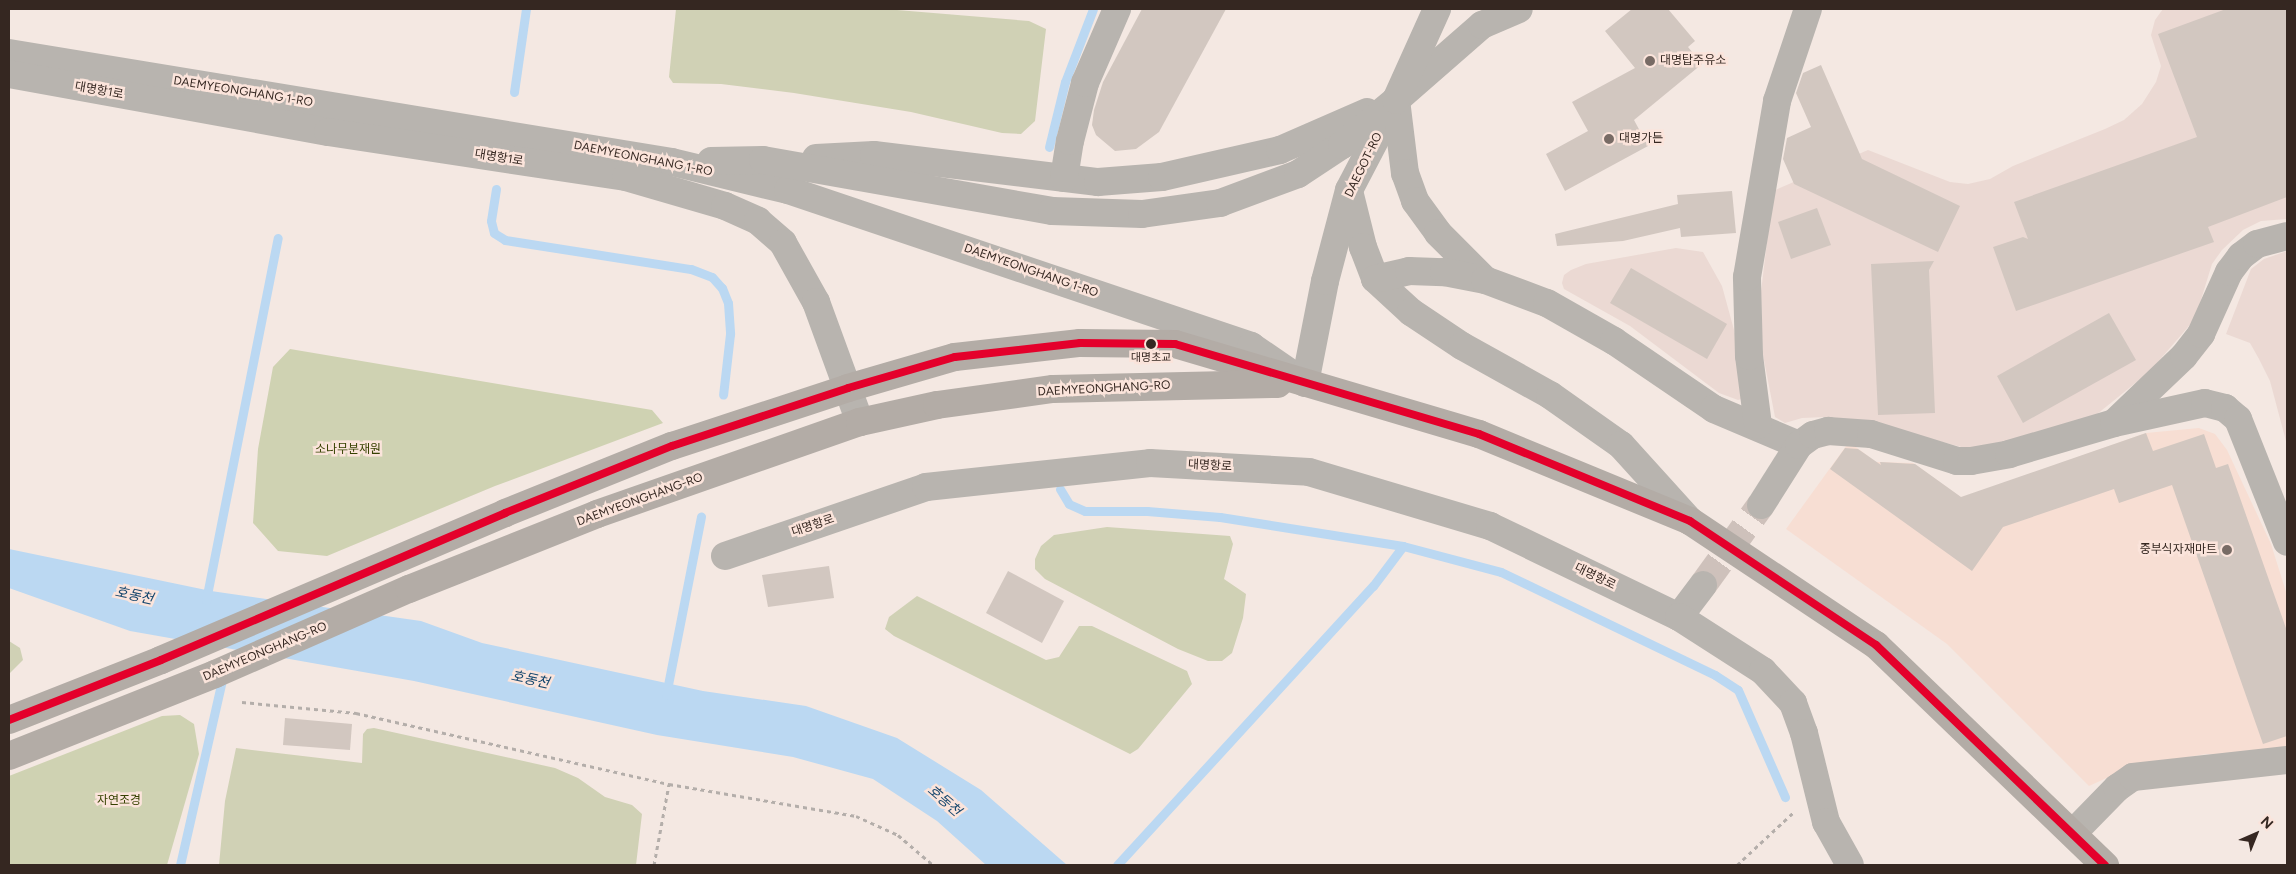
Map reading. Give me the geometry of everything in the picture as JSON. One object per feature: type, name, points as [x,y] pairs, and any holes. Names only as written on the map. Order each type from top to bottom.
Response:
[{"type":"main road","name":"DAEMYEONGHANG-RO","points":[[9,720],[162,660],[353,576],[672,446],[848,388],[956,357],[1080,343],[1175,344],[1479,434],[1690,521],[1876,645],[2074,832],[2105,865]]},
{"type":"main road","name":"DAEMYEONGHANG-RO","points":[[9,756],[215,674],[409,589],[598,514],[860,422],[937,405],[1053,389],[1305,383]]},
{"type":"street","points":[[1064,178],[1083,90],[1117,9]]},
{"type":"street","points":[[763,160],[1052,211],[1142,214],[1220,203],[1298,174],[1342,145],[1396,100],[1437,9]]},
{"type":"street","name":"DAEGOT-RO","points":[[1305,383],[1325,281],[1349,190],[1396,100],[1480,17],[1519,9]]},
{"type":"street","points":[[1758,425],[1749,356],[1748,277],[1777,101],[1808,9]]},
{"type":"street","name":"DAEMYEONGHANG 1-RO","points":[[9,53],[672,162],[788,190],[1251,346],[1305,383]]},
{"type":"street","name":"대명항1로","points":[[9,74],[319,130],[626,177],[724,206],[758,222],[783,243],[816,302],[860,422]]},
{"type":"street","points":[[672,162],[874,155],[1107,182],[1162,177],[1280,150],[1396,100]]},
{"type":"street","points":[[1396,100],[1402,154],[1415,201],[1438,233],[1485,280]]},
{"type":"street","points":[[1349,190],[1363,247],[1375,279],[1426,322],[1462,346],[1550,394],[1621,445],[1690,521]]},
{"type":"street","points":[[2114,423],[2184,356],[2201,334],[2229,272],[2241,256],[2257,244],[2287,236]]},
{"type":"street","points":[[1375,279],[1409,271],[1444,272],[1485,280],[1547,303],[1614,341],[1714,409],[1758,425],[1799,445]]},
{"type":"street","points":[[1761,505],[1799,445],[1813,435],[1828,431],[1872,434],[1957,461],[1971,462],[2009,454],[2114,423],[2205,403],[2225,408],[2238,419],[2287,542]]},
{"type":"street","name":"대명항로","points":[[725,556],[926,487],[1150,463],[1309,472],[1490,526],[1679,617],[1764,671],[1793,703],[1804,734],[1826,822],[1850,865]]},
{"type":"street","points":[[1679,617],[1703,585]]},
{"type":"street","points":[[2074,832],[2117,788],[2133,777],[2287,760]]},
{"type":"path","points":[[242,702],[356,713],[669,784],[856,816],[898,836],[933,865]]},
{"type":"path","points":[[654,865],[669,784]]},
{"type":"path","points":[[1737,865],[1778,824],[1818,793]]},
{"type":"shaded area","points":[[2163,9],[2287,9],[2287,219],[2261,221],[2243,230],[2222,250],[2212,264],[2195,319],[2150,371],[2096,415],[2013,444],[1969,449],[1866,422],[1826,417],[1802,418],[1785,423],[1775,417],[1762,350],[1761,292],[1773,191],[1868,150],[1950,182],[1968,184],[1990,179],[2013,166],[2105,129],[2124,120],[2142,104],[2156,82],[2161,66],[2151,35],[2155,20]]},
{"type":"shaded area","points":[[1676,248],[1703,252],[1722,286],[1737,341],[1745,398],[1738,400],[1719,393],[1630,326],[1564,289],[1562,283],[1564,275],[1586,264]]},
{"type":"shaded area","points":[[2287,251],[2287,445],[2270,381],[2259,359],[2250,343],[2226,334],[2251,269],[2264,259]]},
{"type":"shaded area","points":[[2199,428],[2215,434],[2227,450],[2271,544],[2287,595],[2287,747],[2256,757],[2206,754],[2171,760],[2111,776],[2089,786],[1947,644],[1786,529],[1849,442],[1876,462],[1913,463],[1962,498],[2146,433]]},
{"type":"green space","points":[[676,9],[885,9],[1029,21],[1046,29],[1035,121],[1021,134],[1002,133],[911,112],[794,93],[721,84],[673,83],[669,77]]},
{"type":"green space","name":"소나무분재원","points":[[290,349],[652,410],[663,423],[495,486],[327,556],[278,551],[253,523],[258,449],[273,367]]},
{"type":"green space","points":[[1107,527],[1230,536],[1233,544],[1224,579],[1246,594],[1243,618],[1232,653],[1222,661],[1208,661],[1178,649],[1045,579],[1035,569],[1035,559],[1041,546],[1054,535]]},
{"type":"green space","points":[[917,596],[1046,660],[1059,657],[1079,626],[1092,626],[1187,671],[1192,684],[1138,749],[1130,754],[894,636],[885,629],[889,617]]},
{"type":"green space","points":[[9,641],[20,648],[23,660],[9,674]]},
{"type":"green space","name":"자연조경","points":[[180,715],[194,724],[199,754],[167,865],[9,865],[9,776],[162,716]]},
{"type":"green space","points":[[374,728],[555,768],[578,778],[605,797],[632,805],[642,814],[636,865],[219,865],[225,801],[236,748],[362,763],[363,734],[367,729]]},
{"type":"water","name":"호동천","points":[[9,549],[211,591],[421,621],[482,643],[703,691],[806,706],[897,738],[981,790],[1067,865],[986,865],[937,821],[873,779],[793,757],[657,735],[414,681],[130,631],[9,588]]},
{"type":"building","points":[[1142,9],[1226,9],[1159,132],[1136,149],[1115,151],[1096,135],[1092,125],[1094,110],[1103,82]]},
{"type":"building","points":[[1632,9],[1668,9],[1695,41],[1688,47],[1702,64],[1634,120],[1648,146],[1565,191],[1546,154],[1588,131],[1572,102],[1635,68],[1605,31]]},
{"type":"building","points":[[2226,9],[2287,9],[2287,197],[2208,227],[2214,242],[2016,311],[1993,247],[2023,237],[2028,239],[2014,202],[2197,137],[2158,34]]},
{"type":"building","points":[[1821,65],[1862,159],[1960,206],[1938,252],[1794,184],[1783,159],[1787,138],[1811,127],[1796,93],[1803,73]]},
{"type":"building","points":[[1732,191],[1736,233],[1681,237],[1680,228],[1623,241],[1557,246],[1555,234],[1678,204],[1677,195]]},
{"type":"building","points":[[1817,208],[1831,245],[1791,259],[1778,222]]},
{"type":"building","points":[[1934,261],[1929,270],[1935,413],[1878,415],[1871,264]]},
{"type":"building","points":[[1631,268],[1727,324],[1707,359],[1610,303]]},
{"type":"building","points":[[2109,313],[2136,360],[2023,423],[1997,376]]},
{"type":"building","points":[[2146,433],[2153,451],[2204,434],[2216,468],[2228,464],[2287,631],[2287,736],[2263,744],[2172,485],[2119,503],[2114,489],[2003,527],[1972,571],[1830,469],[1845,448],[1858,449],[1881,465],[1880,462],[1915,464],[1961,497]]},
{"type":"building","points":[[829,566],[834,598],[768,607],[762,575]]},
{"type":"building","points":[[1008,571],[1064,601],[1042,643],[986,613]]},
{"type":"building","points":[[285,718],[352,724],[350,750],[283,745]]},
{"type":"waterway","points":[[514,92],[526,9]]},
{"type":"waterway","points":[[1049,147],[1065,82],[1093,9]]},
{"type":"waterway","points":[[496,189],[491,221],[494,233],[505,240],[691,269],[712,277],[722,288],[728,303],[730,334],[723,395]]},
{"type":"waterway","points":[[206,600],[278,238]]},
{"type":"waterway","points":[[1060,489],[1069,504],[1085,511],[1147,511],[1220,517],[1403,546]]},
{"type":"waterway","points":[[666,695],[701,516]]},
{"type":"waterway","points":[[1117,865],[1373,586],[1403,546],[1501,572],[1715,675],[1738,690],[1785,797]]},
{"type":"waterway","points":[[180,865],[223,675]]},
{"type":"tunnel","points":[[1703,585],[1761,505]]},
{"type":"transit line","points":[[9,720],[161,660],[505,513],[672,446],[848,388],[955,357],[1080,343],[1175,344],[1479,434],[1690,521],[1876,645],[2105,865]]},
{"type":"place","name":"대명탑주유소","points":[[1650,61]]},
{"type":"place","name":"대명가든","points":[[1609,139]]},
{"type":"place","name":"대명초교","points":[[1151,344]]},
{"type":"place","name":"중부식자재마트","points":[[2227,550]]}]
